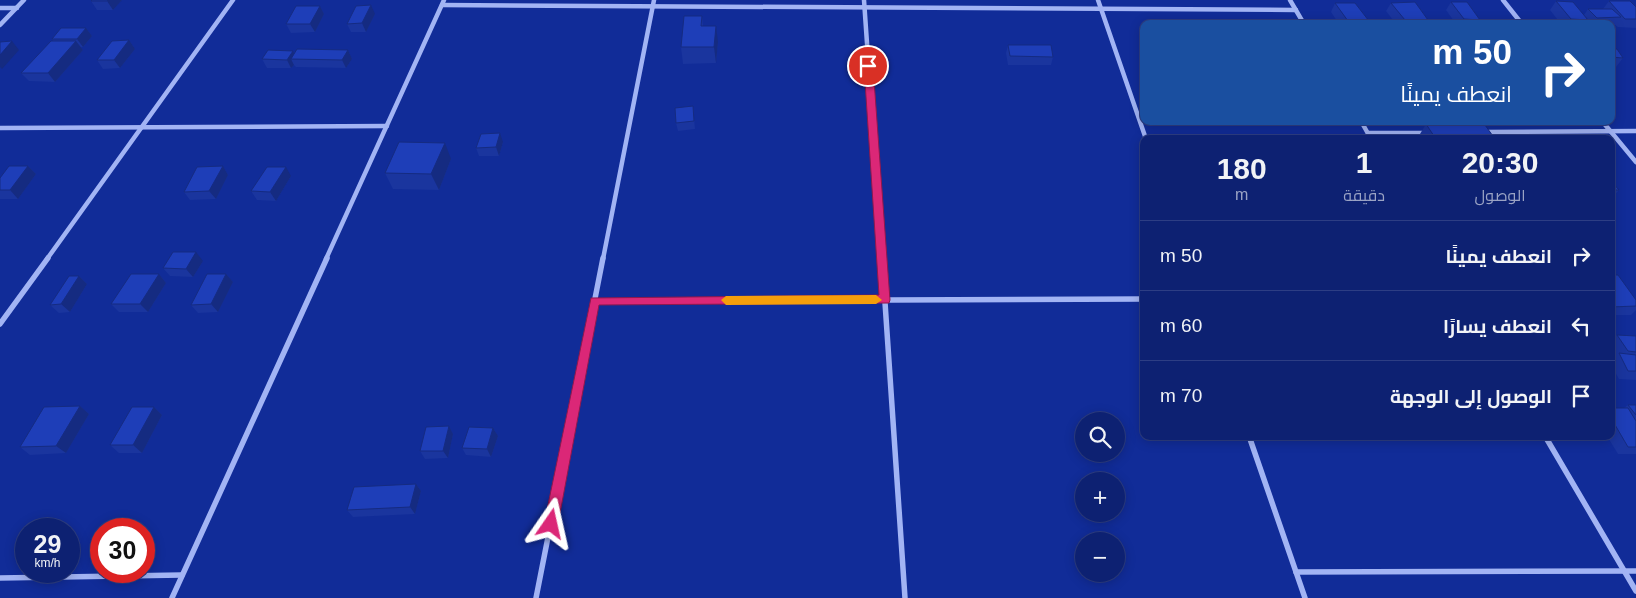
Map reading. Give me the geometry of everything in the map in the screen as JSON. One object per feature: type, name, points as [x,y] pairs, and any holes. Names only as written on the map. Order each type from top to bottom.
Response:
[{"type":"street","points":[[0,25],[24,0]]},
{"type":"street","points":[[0,324],[233,0]]},
{"type":"street","points":[[536,598],[654,0]]},
{"type":"street","points":[[864,0],[905,598]]},
{"type":"street","points":[[1098,0],[1140,122]]},
{"type":"street","points":[[1290,0],[1302,20]]},
{"type":"street","points":[[1503,0],[1519,20]]},
{"type":"street","points":[[172,598],[443,3],[652,7],[1296,10]]},
{"type":"street","points":[[0,8],[17,8]]},
{"type":"street","points":[[1363,125],[1368,133],[1436,133]]},
{"type":"street","points":[[1605,125],[1613,135]]},
{"type":"street","points":[[0,128],[386,126]]},
{"type":"street","points":[[1474,132],[1636,131]]},
{"type":"street","points":[[1615,137],[1636,162]]},
{"type":"street","points":[[595,301],[1140,299]]},
{"type":"street","points":[[1250,440],[1304,598]]},
{"type":"street","points":[[1547,440],[1636,591]]},
{"type":"street","points":[[1296,572],[1636,571]]},
{"type":"street","points":[[0,578],[182,576]]},
{"type":"building","points":[[92,0],[108,0],[91,1]]},
{"type":"building","points":[[1556,1],[1573,2],[1588,20],[1571,19]]},
{"type":"building","points":[[1609,1],[1630,1],[1636,7],[1636,19],[1625,19]]},
{"type":"building","points":[[1415,2],[1428,20],[1405,20],[1391,3]]},
{"type":"building","points":[[1451,2],[1467,2],[1480,20],[1464,19]]},
{"type":"building","points":[[1335,3],[1355,3],[1368,20],[1347,20]]},
{"type":"building","points":[[371,5],[362,23],[347,24],[356,6]]},
{"type":"building","points":[[296,6],[320,6],[310,24],[286,24]]},
{"type":"building","points":[[1588,9],[1612,9],[1621,17],[1597,18]]},
{"type":"building","points":[[684,16],[702,16],[701,26],[716,26],[714,47],[681,47]]},
{"type":"building","points":[[61,28],[86,28],[77,39],[52,39]]},
{"type":"building","points":[[129,40],[114,60],[97,60],[112,41]]},
{"type":"building","points":[[12,41],[0,55],[0,42]]},
{"type":"building","points":[[51,41],[76,41],[48,73],[21,73]]},
{"type":"building","points":[[1008,45],[1051,45],[1053,57],[1010,56]]},
{"type":"building","points":[[297,49],[348,50],[342,60],[291,59]]},
{"type":"building","points":[[1615,49],[1617,49],[1623,58],[1615,57]]},
{"type":"building","points":[[268,50],[293,51],[287,60],[262,59]]},
{"type":"building","points":[[693,106],[694,121],[676,123],[675,108]]},
{"type":"building","points":[[1427,125],[1485,125],[1492,135],[1433,135]]},
{"type":"building","points":[[500,133],[496,147],[476,148],[481,134]]},
{"type":"building","points":[[399,142],[445,143],[431,174],[385,173]]},
{"type":"building","points":[[9,166],[28,166],[10,190],[0,190],[0,178]]},
{"type":"building","points":[[223,166],[209,191],[184,192],[197,167]]},
{"type":"building","points":[[267,167],[286,167],[270,192],[251,191]]},
{"type":"building","points":[[173,252],[196,252],[186,269],[163,268]]},
{"type":"building","points":[[131,274],[159,274],[140,304],[111,304]]},
{"type":"building","points":[[207,274],[226,274],[211,304],[191,305]]},
{"type":"building","points":[[1615,275],[1618,275],[1636,300],[1636,306],[1615,307]]},
{"type":"building","points":[[69,276],[79,276],[61,304],[50,305]]},
{"type":"building","points":[[1617,335],[1636,336],[1636,352],[1628,351]]},
{"type":"building","points":[[1619,353],[1636,355],[1636,371],[1628,371]]},
{"type":"building","points":[[1628,405],[1636,405],[1636,415]]},
{"type":"building","points":[[80,406],[56,446],[20,447],[44,407]]},
{"type":"building","points":[[132,407],[154,407],[133,445],[110,445]]},
{"type":"building","points":[[1615,408],[1628,408],[1636,421],[1636,447],[1628,447],[1615,425]]},
{"type":"building","points":[[449,426],[443,451],[420,451],[426,427]]},
{"type":"building","points":[[469,427],[493,428],[487,449],[462,448]]},
{"type":"building","points":[[416,484],[410,507],[347,510],[354,487]]},
{"type":"slow traffic","points":[[726,300],[876,300]]},
{"type":"route","points":[[551,524],[595,301],[884,300],[868,66]]}]
